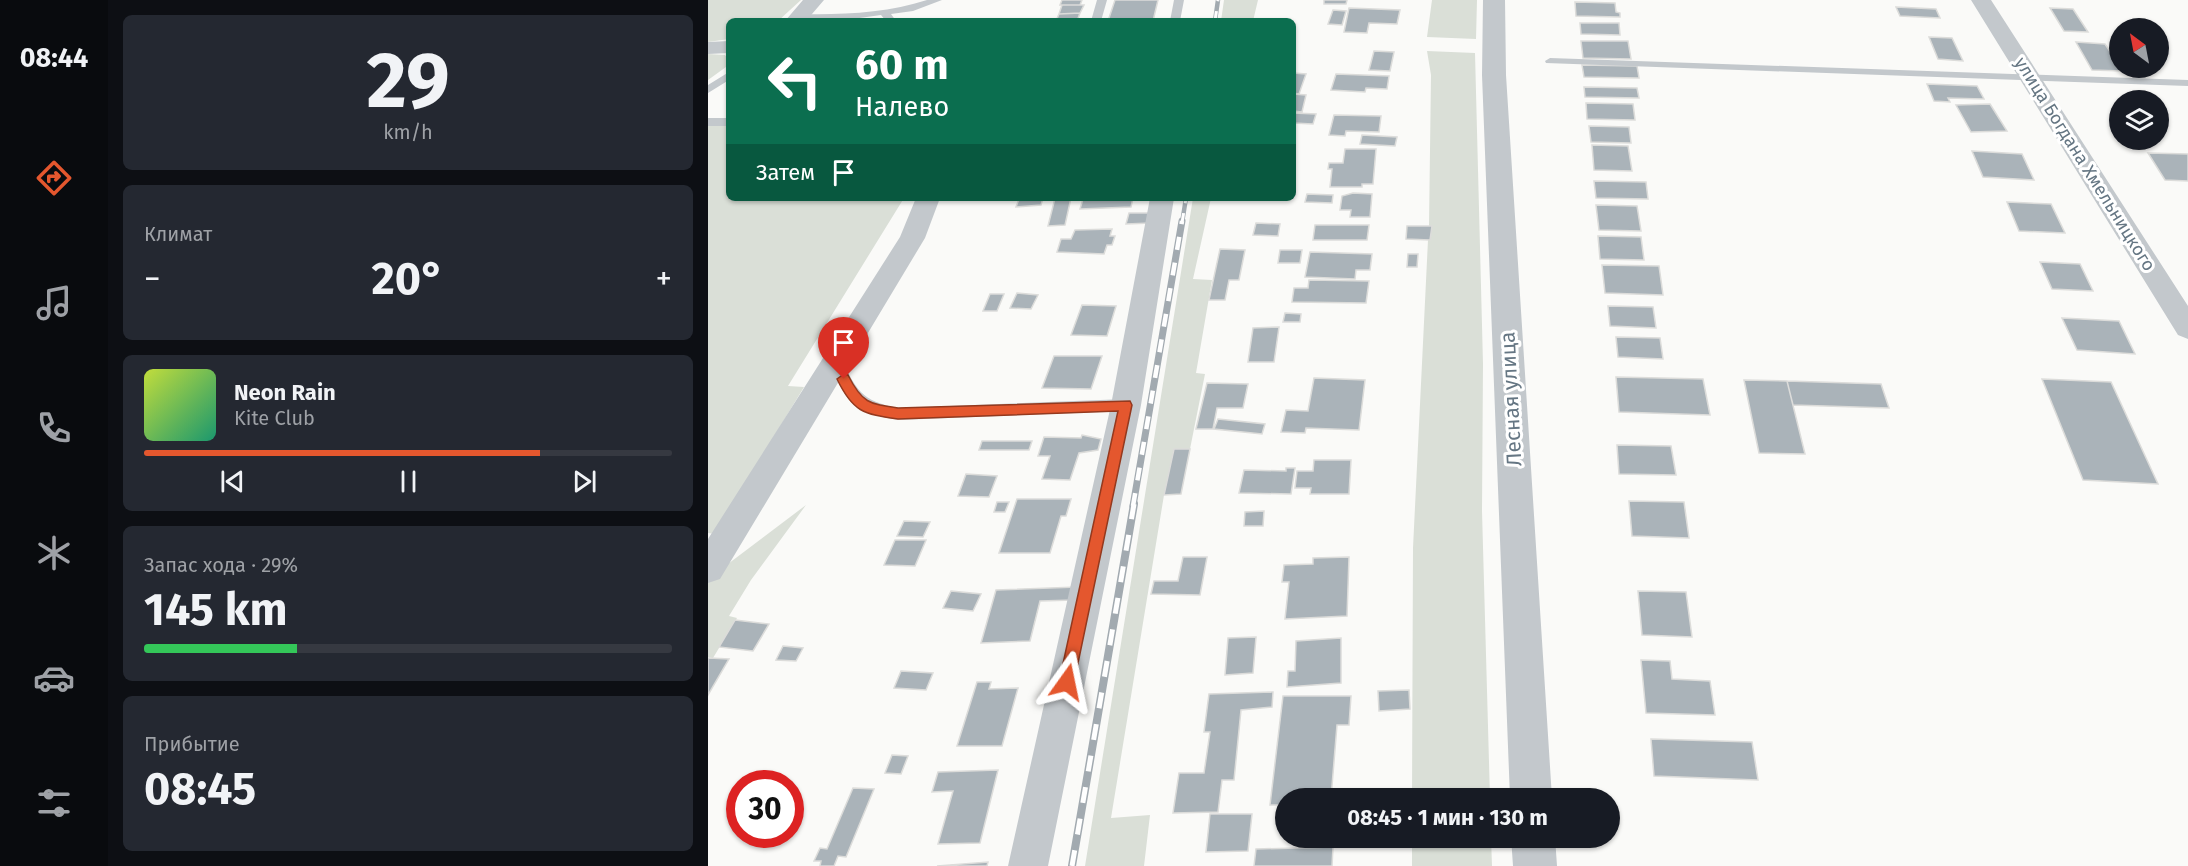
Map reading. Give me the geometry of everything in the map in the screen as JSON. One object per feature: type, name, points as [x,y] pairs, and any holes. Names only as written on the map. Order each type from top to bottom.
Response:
[{"type":"street","points":[[799,18],[814,0]]},
{"type":"street","name":"Лесная улица","points":[[1494,0],[1494,75],[1530,788]]},
{"type":"street","name":"улица Богдана Хмельницкого","points":[[1981,0],[2188,328]]},
{"type":"street","points":[[708,48],[726,47]]},
{"type":"street","points":[[708,568],[912,238],[927,201]]},
{"type":"street","points":[[1028,866],[1126,405],[1161,201]]},
{"type":"street","points":[[1534,848],[1535,866]]},
{"type":"lane","points":[[838,18],[910,9],[937,0]]},
{"type":"lane","points":[[1097,18],[1102,0]]},
{"type":"lane","points":[[1176,18],[1179,0]]},
{"type":"lane","points":[[884,12],[889,18]]},
{"type":"lane","points":[[1550,61],[2188,83]]},
{"type":"lane","points":[[708,90],[726,77]]},
{"type":"lane","points":[[708,122],[726,122]]},
{"type":"lane","points":[[835,361],[852,397],[868,409],[898,414],[1126,405]]},
{"type":"shaded area","points":[[708,0],[801,0],[781,18],[726,18],[726,39],[708,42]]},
{"type":"shaded area","points":[[1224,0],[1258,0],[1254,18],[1221,18]]},
{"type":"shaded area","points":[[1432,0],[1477,0],[1476,39],[1427,37]]},
{"type":"shaded area","points":[[1427,51],[1475,53],[1483,364],[1482,511],[1490,788],[1412,788],[1413,548],[1428,240],[1430,240],[1431,227],[1429,226],[1431,75]]},
{"type":"shaded area","points":[[708,54],[725,55],[726,67],[708,80]]},
{"type":"shaded area","points":[[708,126],[726,126],[726,201],[902,201],[788,386],[804,387],[715,534],[708,533]]},
{"type":"shaded area","points":[[1193,201],[1210,201],[1193,279],[1212,280],[1196,373],[1205,374],[1190,449],[1174,450],[1164,495],[1111,818],[1150,815],[1144,866],[1085,866]]},
{"type":"shaded area","points":[[806,505],[751,580],[729,616],[737,618],[713,658],[708,657],[708,579]]},
{"type":"shaded area","points":[[1412,848],[1491,848],[1492,866],[1412,866]]},
{"type":"building","points":[[1062,0],[1082,0],[1080,5],[1060,5]]},
{"type":"building","points":[[1115,0],[1158,0],[1154,18],[1109,18]]},
{"type":"building","points":[[1324,0],[1347,0],[1346,4],[1324,4]]},
{"type":"building","points":[[1575,2],[1615,3],[1616,12],[1620,13],[1620,17],[1576,16]]},
{"type":"building","points":[[1062,5],[1084,5],[1080,13],[1059,14]]},
{"type":"building","points":[[1896,7],[1936,9],[1940,18],[1900,16]]},
{"type":"building","points":[[1349,8],[1400,10],[1397,24],[1369,23],[1367,33],[1344,32]]},
{"type":"building","points":[[2050,8],[2073,9],[2088,32],[2064,31]]},
{"type":"building","points":[[1333,10],[1346,11],[1342,25],[1328,24]]},
{"type":"building","points":[[1080,13],[1078,18],[1057,18],[1059,14]]},
{"type":"building","points":[[1580,23],[1619,23],[1620,35],[1581,34]]},
{"type":"building","points":[[1929,37],[1952,38],[1963,61],[1938,59]]},
{"type":"building","points":[[1581,41],[1628,41],[1631,59],[1583,58]]},
{"type":"building","points":[[2076,42],[2105,44],[2109,50],[2109,71],[2092,70]]},
{"type":"building","points":[[1374,51],[1394,52],[1390,71],[1369,70]]},
{"type":"building","points":[[1582,65],[1637,66],[1639,78],[1584,77]]},
{"type":"building","points":[[1296,73],[1306,74],[1299,94],[1296,94]]},
{"type":"building","points":[[1336,74],[1389,76],[1387,89],[1366,88],[1365,92],[1331,90]]},
{"type":"building","points":[[1927,84],[1977,86],[1984,99],[1948,98],[1950,102],[1934,101]]},
{"type":"building","points":[[1584,87],[1637,88],[1639,98],[1585,97]]},
{"type":"building","points":[[1296,94],[1306,95],[1302,112],[1296,111]]},
{"type":"building","points":[[1586,103],[1633,104],[1635,120],[1587,119]]},
{"type":"building","points":[[1990,104],[2007,131],[1971,132],[1956,105]]},
{"type":"building","points":[[1296,113],[1316,114],[1313,124],[1296,123]]},
{"type":"building","points":[[1334,115],[1381,116],[1379,132],[1346,131],[1345,136],[1329,135]]},
{"type":"building","points":[[1589,126],[1629,127],[1631,143],[1591,142]]},
{"type":"building","points":[[1362,135],[1397,137],[1395,146],[1360,144]]},
{"type":"building","points":[[1592,145],[1628,146],[1632,171],[1594,170]]},
{"type":"building","points":[[1345,149],[1376,149],[1373,184],[1362,184],[1362,187],[1330,187],[1332,169],[1328,169],[1329,163],[1343,163]]},
{"type":"building","points":[[1972,151],[2022,154],[2034,180],[1983,177]]},
{"type":"building","points":[[2148,153],[2188,154],[2188,181],[2165,180]]},
{"type":"building","points":[[1594,181],[1646,182],[1648,199],[1596,198]]},
{"type":"building","points":[[1353,193],[1372,194],[1370,217],[1350,217],[1351,210],[1340,210],[1342,196]]},
{"type":"building","points":[[1307,194],[1333,195],[1332,203],[1305,202]]},
{"type":"building","points":[[1018,201],[1042,201],[1041,205],[1016,207]]},
{"type":"building","points":[[1054,201],[1070,201],[1065,225],[1048,226]]},
{"type":"building","points":[[1082,201],[1132,201],[1131,207],[1080,209]]},
{"type":"building","points":[[2007,202],[2051,204],[2065,233],[2019,231]]},
{"type":"building","points":[[1596,205],[1637,206],[1641,231],[1599,230]]},
{"type":"building","points":[[1129,213],[1148,213],[1151,223],[1126,224]]},
{"type":"building","points":[[1256,223],[1280,224],[1278,236],[1253,235]]},
{"type":"building","points":[[1315,225],[1369,225],[1367,240],[1313,240]]},
{"type":"building","points":[[1407,226],[1432,226],[1430,240],[1406,239]]},
{"type":"building","points":[[1112,229],[1110,236],[1115,236],[1112,245],[1107,245],[1104,254],[1057,252],[1061,239],[1071,239],[1075,230]]},
{"type":"building","points":[[1598,236],[1641,237],[1644,260],[1600,259]]},
{"type":"building","points":[[1220,249],[1245,250],[1239,280],[1229,280],[1225,300],[1209,300]]},
{"type":"building","points":[[1280,250],[1302,250],[1300,263],[1278,263]]},
{"type":"building","points":[[1310,252],[1372,254],[1370,270],[1356,270],[1355,279],[1305,277]]},
{"type":"building","points":[[1408,254],[1418,254],[1417,267],[1407,267]]},
{"type":"building","points":[[2040,262],[2080,264],[2093,291],[2052,289]]},
{"type":"building","points":[[1602,265],[1659,266],[1663,295],[1605,293]]},
{"type":"building","points":[[1309,280],[1369,281],[1366,303],[1292,302],[1294,288],[1308,288]]},
{"type":"building","points":[[1017,293],[1038,295],[1031,309],[1010,308]]},
{"type":"building","points":[[990,294],[1004,294],[997,311],[983,311]]},
{"type":"building","points":[[1082,305],[1116,306],[1107,336],[1071,335]]},
{"type":"building","points":[[1608,306],[1653,307],[1656,328],[1610,326]]},
{"type":"building","points":[[1285,313],[1301,314],[1300,322],[1283,322]]},
{"type":"building","points":[[2062,318],[2119,321],[2135,354],[2077,350]]},
{"type":"building","points":[[1279,327],[1274,362],[1248,362],[1253,328]]},
{"type":"building","points":[[1616,337],[1660,338],[1663,359],[1618,357]]},
{"type":"building","points":[[1054,356],[1102,356],[1091,389],[1042,388]]},
{"type":"building","points":[[1616,377],[1703,379],[1710,415],[1619,412]]},
{"type":"building","points":[[1314,378],[1365,380],[1359,430],[1306,428],[1305,433],[1281,432],[1286,410],[1308,411]]},
{"type":"building","points":[[2042,379],[2111,382],[2158,484],[2083,480]]},
{"type":"building","points":[[1744,380],[1787,381],[1805,454],[1759,453]]},
{"type":"building","points":[[1787,381],[1881,384],[1889,408],[1793,405]]},
{"type":"building","points":[[1207,383],[1248,384],[1243,408],[1217,408],[1213,429],[1196,429]]},
{"type":"building","points":[[1218,419],[1265,424],[1262,434],[1214,429]]},
{"type":"building","points":[[1082,435],[1101,439],[1098,450],[1079,453],[1070,480],[1042,479],[1050,456],[1038,456],[1044,437],[1081,438]]},
{"type":"building","points":[[982,441],[1032,441],[1029,450],[979,450]]},
{"type":"building","points":[[1617,445],[1671,446],[1676,475],[1619,474]]},
{"type":"building","points":[[1174,449],[1190,449],[1181,494],[1164,495]]},
{"type":"building","points":[[1314,460],[1351,460],[1349,494],[1310,494],[1311,488],[1295,488],[1297,471],[1313,471]]},
{"type":"building","points":[[1286,468],[1295,468],[1291,494],[1239,493],[1244,470],[1286,471]]},
{"type":"building","points":[[966,474],[997,476],[989,497],[958,496]]},
{"type":"building","points":[[1017,499],[1071,499],[1066,516],[1061,516],[1050,553],[999,553]]},
{"type":"building","points":[[1629,501],[1684,502],[1689,538],[1632,536]]},
{"type":"building","points":[[997,502],[1009,502],[1005,512],[994,512]]},
{"type":"building","points":[[1264,511],[1263,526],[1244,526],[1245,512]]},
{"type":"building","points":[[904,521],[930,522],[923,537],[897,536]]},
{"type":"building","points":[[895,540],[926,540],[915,566],[884,565]]},
{"type":"building","points":[[1183,557],[1207,557],[1200,595],[1151,594],[1154,581],[1178,581]]},
{"type":"building","points":[[1349,557],[1347,616],[1285,619],[1289,582],[1282,582],[1284,565],[1313,564],[1313,558]]},
{"type":"building","points":[[1077,587],[1074,600],[1040,601],[1030,641],[981,643],[996,590]]},
{"type":"building","points":[[951,591],[981,594],[973,611],[943,608]]},
{"type":"building","points":[[1638,591],[1686,592],[1692,637],[1642,635]]},
{"type":"building","points":[[735,620],[769,624],[753,651],[719,647]]},
{"type":"building","points":[[1256,637],[1253,673],[1225,675],[1228,638]]},
{"type":"building","points":[[1341,638],[1341,683],[1287,687],[1288,671],[1295,671],[1296,641]]},
{"type":"building","points":[[783,646],[803,648],[796,661],[776,660]]},
{"type":"building","points":[[708,659],[729,659],[708,695]]},
{"type":"building","points":[[1641,660],[1670,661],[1672,679],[1710,681],[1715,715],[1646,713]]},
{"type":"building","points":[[901,671],[933,673],[926,690],[894,688]]},
{"type":"building","points":[[977,682],[991,682],[989,689],[1018,688],[1002,746],[957,746]]},
{"type":"building","points":[[1409,690],[1410,709],[1379,711],[1378,691]]},
{"type":"building","points":[[1273,692],[1272,707],[1241,710],[1234,780],[1222,780],[1218,812],[1173,813],[1179,773],[1204,773],[1210,732],[1204,732],[1209,694]]},
{"type":"building","points":[[1283,696],[1351,696],[1349,725],[1337,725],[1332,788],[1275,788],[1275,805],[1270,805]]},
{"type":"building","points":[[1651,739],[1752,742],[1758,780],[1654,776]]},
{"type":"building","points":[[892,755],[908,756],[901,774],[885,773]]},
{"type":"building","points":[[998,770],[980,843],[938,844],[953,791],[932,792],[938,772]]},
{"type":"building","points":[[853,788],[874,789],[846,857],[838,856],[834,866],[820,866],[821,861],[814,861],[820,848],[827,849]]},
{"type":"building","points":[[1210,814],[1252,814],[1248,851],[1206,852]]},
{"type":"building","points":[[1333,848],[1332,866],[1254,866],[1256,849]]},
{"type":"building","points":[[988,862],[987,866],[937,866]]},
{"type":"railway","points":[[1215,18],[1218,0]]},
{"type":"railway","points":[[1182,223],[1186,201]]},
{"type":"railway","points":[[1133,506],[1182,221]]},
{"type":"railway","points":[[1072,866],[1134,504]]},
{"type":"route","points":[[844,379],[852,397],[868,409],[898,414],[1126,405],[1067,682]]}]
